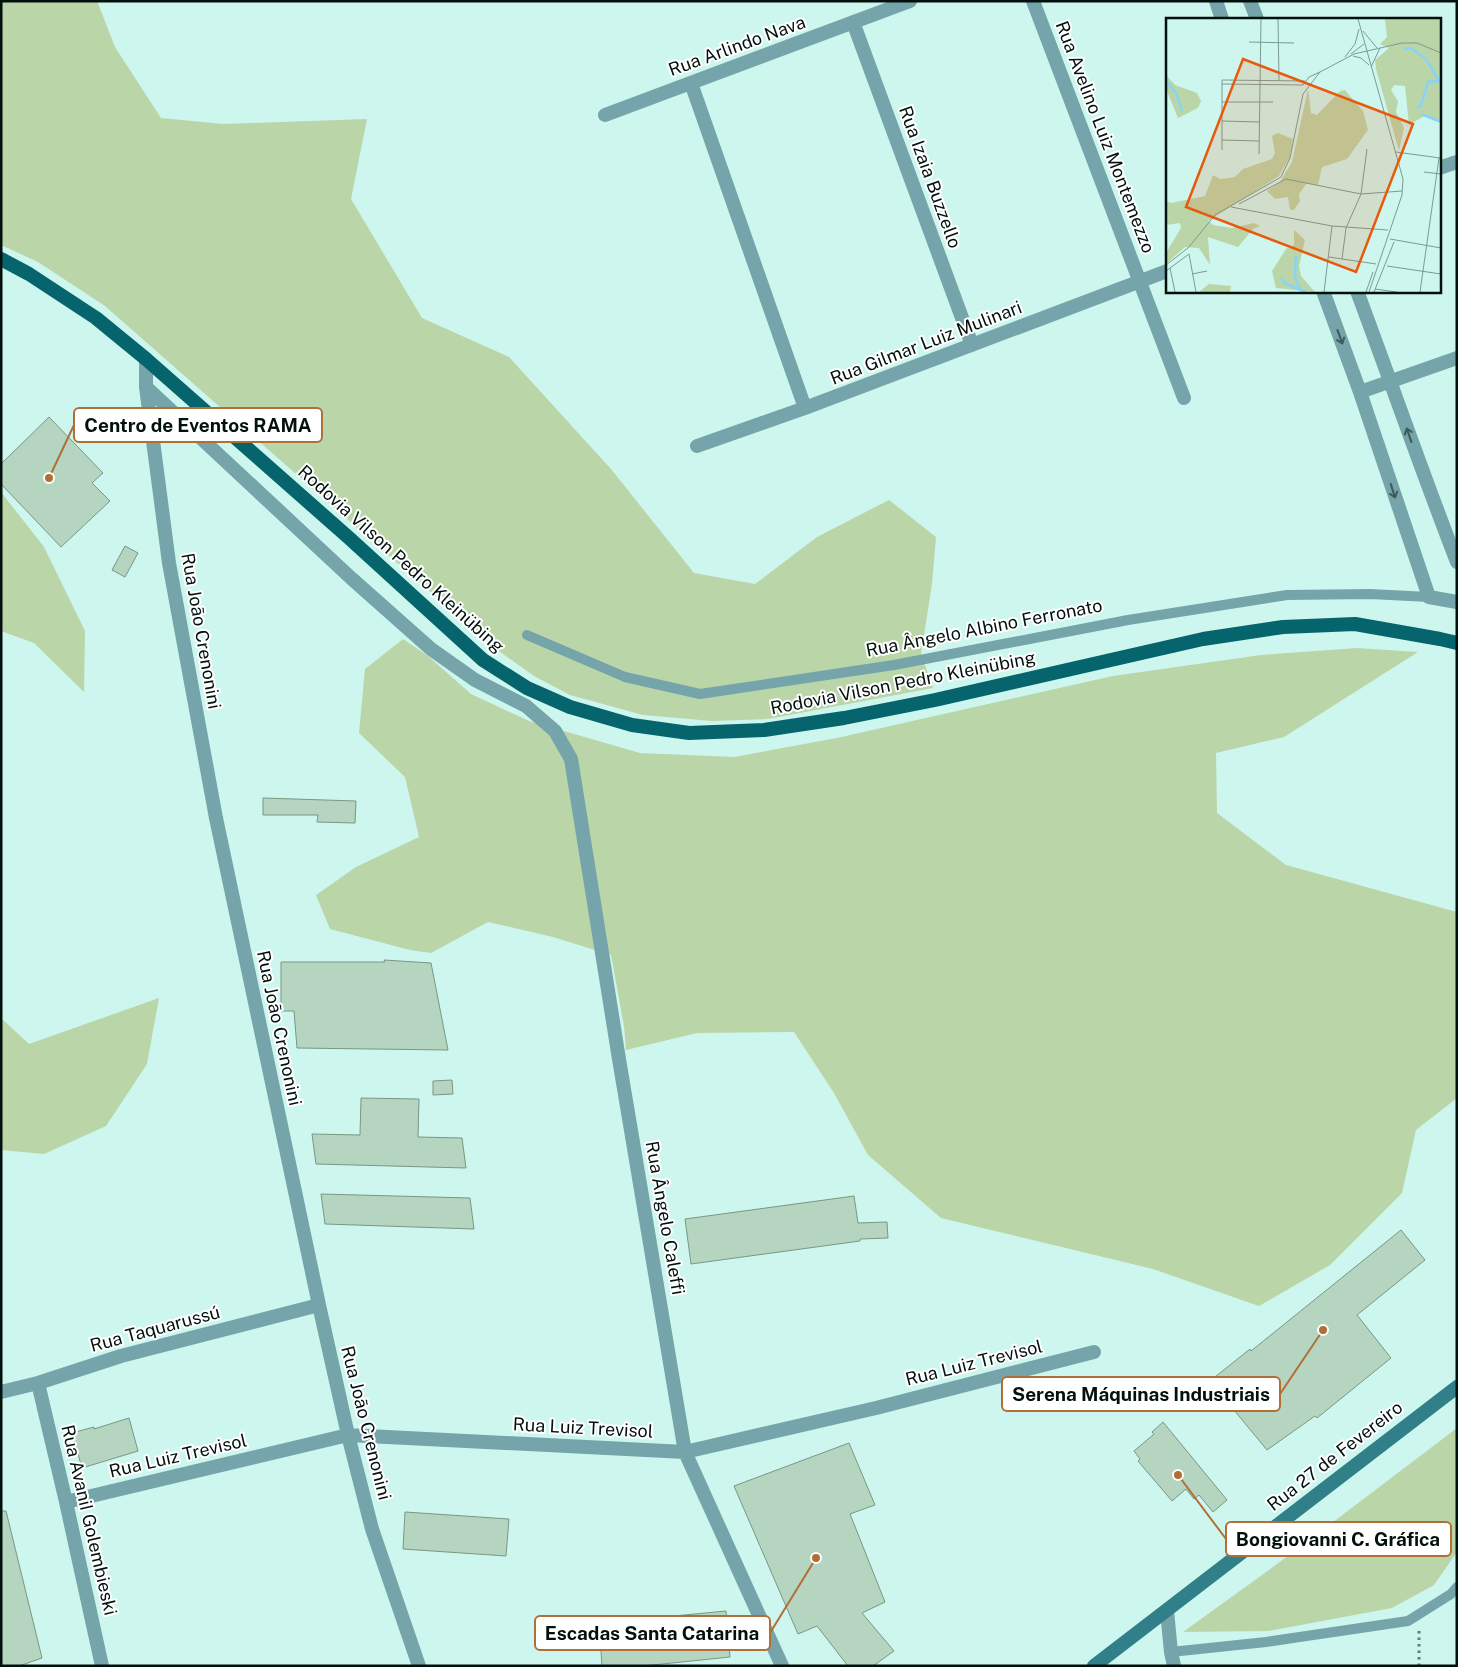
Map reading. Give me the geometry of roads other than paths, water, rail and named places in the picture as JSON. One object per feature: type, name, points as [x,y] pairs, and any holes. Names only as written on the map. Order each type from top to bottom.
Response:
[{"type":"main road","name":"Rodovia Vilson Pedro Kleinübing","points":[[1,259],[29,274],[96,318],[146,359],[341,531],[483,660],[527,688],[570,707],[632,726],[689,733],[764,730],[935,700],[1203,638],[1282,627],[1355,624],[1457,643]]},
{"type":"main road","name":"Rua 27 de Fevereiro","points":[[1094,1666],[1457,1387]]},
{"type":"street","name":"Rua Arlindo Nava","points":[[605,114],[910,1]]},
{"type":"street","name":"Rua Avelino Luiz Montemezzo","points":[[1033,1],[1184,398]]},
{"type":"street","points":[[1216,1],[1222,18]]},
{"type":"street","points":[[1250,1],[1257,18]]},
{"type":"street","name":"Rua Izaia Buzzello","points":[[853,22],[972,345]]},
{"type":"street","points":[[691,83],[805,408]]},
{"type":"street","points":[[1440,168],[1457,162]]},
{"type":"street","name":"Rua Gilmar Luiz Mulinari","points":[[697,446],[805,408],[1166,272]]},
{"type":"street","points":[[1323,292],[1360,392],[1429,597]]},
{"type":"street","points":[[1357,292],[1457,562]]},
{"type":"street","points":[[1360,392],[1457,358]]},
{"type":"street","name":"Rua João Crenonini","points":[[146,359],[146,388],[169,563],[216,818],[348,1435],[372,1529],[419,1666]]},
{"type":"street","name":"Rua Ângelo Caleffi","points":[[146,388],[351,578],[431,649],[475,680],[526,706],[555,731],[571,759],[620,1068],[685,1452],[782,1666]]},
{"type":"street","name":"Rua Ângelo Albino Ferronato","points":[[1429,597],[1457,602]]},
{"type":"street","name":"Rua Taquarussú","points":[[1,1392],[38,1383],[121,1356],[319,1305]]},
{"type":"street","name":"Rua Luiz Trevisol","points":[[66,1502],[348,1435],[685,1452],[876,1408],[1094,1352]]},
{"type":"street","name":"Rua AvaniI Golembieski","points":[[38,1383],[102,1666]]},
{"type":"street","points":[[1167,1611],[1174,1666]]},
{"type":"lane","name":"Rua Ângelo Albino Ferronato","points":[[528,635],[625,677],[700,694],[894,665],[1128,620],[1287,595],[1370,594],[1429,597]]},
{"type":"lane","points":[[1171,1652],[1266,1642],[1408,1621],[1451,1594],[1457,1587]]},
{"type":"place","name":"Centro de Eventos RAMA","points":[[49,478]]},
{"type":"place","name":"Serena Máquinas Industriais","points":[[1323,1330]]},
{"type":"place","name":"Bongiovanni C. Gráfica","points":[[1178,1475]]},
{"type":"place","name":"Escadas Santa Catarina","points":[[816,1558]]}]
